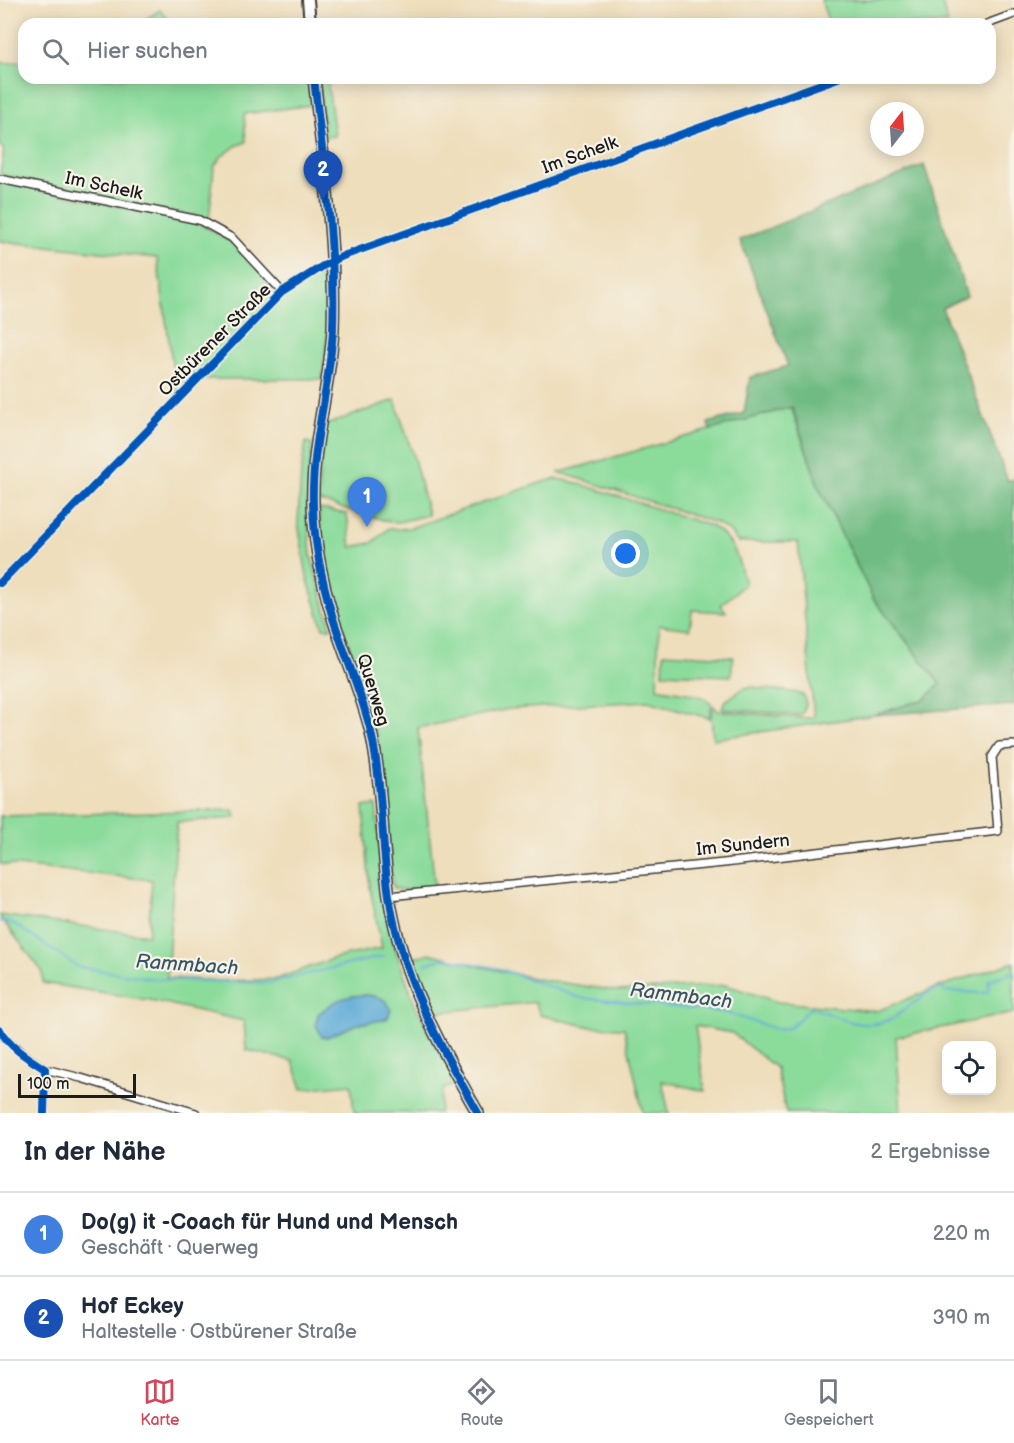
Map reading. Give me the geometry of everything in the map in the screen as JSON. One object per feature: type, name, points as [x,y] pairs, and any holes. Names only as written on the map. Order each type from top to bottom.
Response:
[{"type":"street","points":[[308,0],[310,18]]},
{"type":"street","points":[[996,21],[1014,14]]},
{"type":"street","points":[[315,84],[333,261]]},
{"type":"street","name":"Im Schelk","points":[[333,261],[821,84]]},
{"type":"street","name":"Im Schelk","points":[[0,179],[199,220],[232,238],[282,292]]},
{"type":"street","name":"Ostbürener Straße","points":[[0,583],[282,292],[333,261]]},
{"type":"street","name":"Querweg","points":[[333,261],[333,332],[328,380],[315,453],[313,483],[315,543],[329,605],[360,692],[372,736],[378,769],[389,896],[403,956],[415,991],[435,1034],[478,1113]]},
{"type":"street","name":"Im Sundern","points":[[389,896],[724,863],[998,831],[992,757],[999,746],[1014,745]]},
{"type":"street","points":[[0,1030],[3,1036],[23,1054],[45,1070],[81,1078],[196,1113]]},
{"type":"street","points":[[44,1113],[45,1070]]},
{"type":"green space","points":[[821,0],[941,0],[946,18],[827,18]]},
{"type":"green space","points":[[160,10],[167,18],[147,18]]},
{"type":"green space","points":[[18,62],[18,84],[309,84],[311,105],[244,114],[246,142],[221,157],[214,167],[209,221],[200,217],[113,201],[0,174],[4,150],[0,146],[0,63]]},
{"type":"green space","points":[[320,84],[328,84],[335,136],[324,137]]},
{"type":"green space","points":[[924,165],[967,296],[942,308],[1008,481],[1014,479],[1014,705],[874,715],[925,699],[940,684],[873,598],[819,488],[792,407],[710,430],[708,423],[744,413],[750,377],[788,366],[740,240]]},
{"type":"green space","points":[[0,181],[199,223],[231,241],[271,284],[271,301],[177,397],[157,258],[0,241]]},
{"type":"green space","points":[[313,276],[321,277],[328,283],[328,332],[322,379],[199,379],[284,293]]},
{"type":"green space","points":[[395,400],[414,458],[428,515],[390,522],[318,501],[325,425]]},
{"type":"green space","points":[[791,407],[819,488],[873,598],[940,684],[925,699],[874,715],[713,739],[711,717],[714,706],[718,711],[814,718],[798,542],[738,542],[729,531],[716,523],[558,473]]},
{"type":"green space","points":[[306,442],[312,444],[307,509],[311,555],[331,628],[323,628],[307,577],[298,522],[301,473]]},
{"type":"green space","points":[[554,479],[577,483],[711,526],[719,531],[730,544],[745,584],[721,605],[726,612],[692,610],[690,629],[659,625],[657,688],[693,694],[707,700],[712,705],[709,718],[648,701],[509,709],[418,728],[435,888],[404,890],[393,888],[376,735],[364,688],[328,578],[321,543],[319,509],[347,514],[351,547],[372,543],[389,528],[413,527]]},
{"type":"green space","points":[[664,653],[733,657],[731,676],[663,673]]},
{"type":"green space","points":[[744,688],[798,693],[804,696],[806,704],[803,713],[799,715],[722,709],[724,702]]},
{"type":"green space","points":[[376,805],[384,900],[396,951],[416,1007],[457,1084],[443,1089],[439,1113],[354,1113],[351,1084],[302,1089],[293,1061],[246,1050],[244,1021],[155,1001],[43,983],[42,971],[0,917],[0,915],[148,935],[152,880],[0,864],[0,816],[234,810],[236,818],[177,822],[167,978],[223,981],[277,979],[335,958],[382,948],[370,888],[363,807]]},
{"type":"green space","points":[[429,953],[538,979],[617,991],[726,985],[778,1002],[877,1011],[930,990],[1014,962],[1014,1013],[896,1037],[901,1113],[786,1113],[776,1068],[732,1033],[695,1026],[705,1091],[662,1081],[669,1113],[643,1113],[624,1028],[591,1027],[540,1015],[535,1002],[431,1013],[409,960]]},
{"type":"water","points":[[365,995],[377,997],[386,1002],[391,1009],[388,1018],[358,1024],[322,1037],[316,1025],[318,1014],[340,1000]]},
{"type":"waterway","name":"Rammbach","points":[[0,921],[14,924],[78,967],[156,979],[269,983],[384,956]]},
{"type":"waterway","name":"Rammbach","points":[[425,964],[445,958],[500,969],[581,998],[723,1012],[780,1030],[791,1027],[810,1008],[858,1023],[881,1022],[897,1015],[935,989],[988,992],[989,980],[1014,972]]},
{"type":"cycle path","points":[[315,84],[333,266],[331,351],[313,482],[314,518],[321,574],[332,615],[371,732],[378,773],[389,896],[402,954],[423,1009],[478,1113]]},
{"type":"cycle path","points":[[0,583],[282,292],[323,266],[343,256],[821,84]]},
{"type":"cycle path","points":[[0,1030],[14,1047],[45,1069],[44,1113]]},
{"type":"place","name":"Hof Eckey","points":[[323,200]]},
{"type":"place","name":"Do(g) it -Coach für Hund und Mensch","points":[[367,527]]}]
